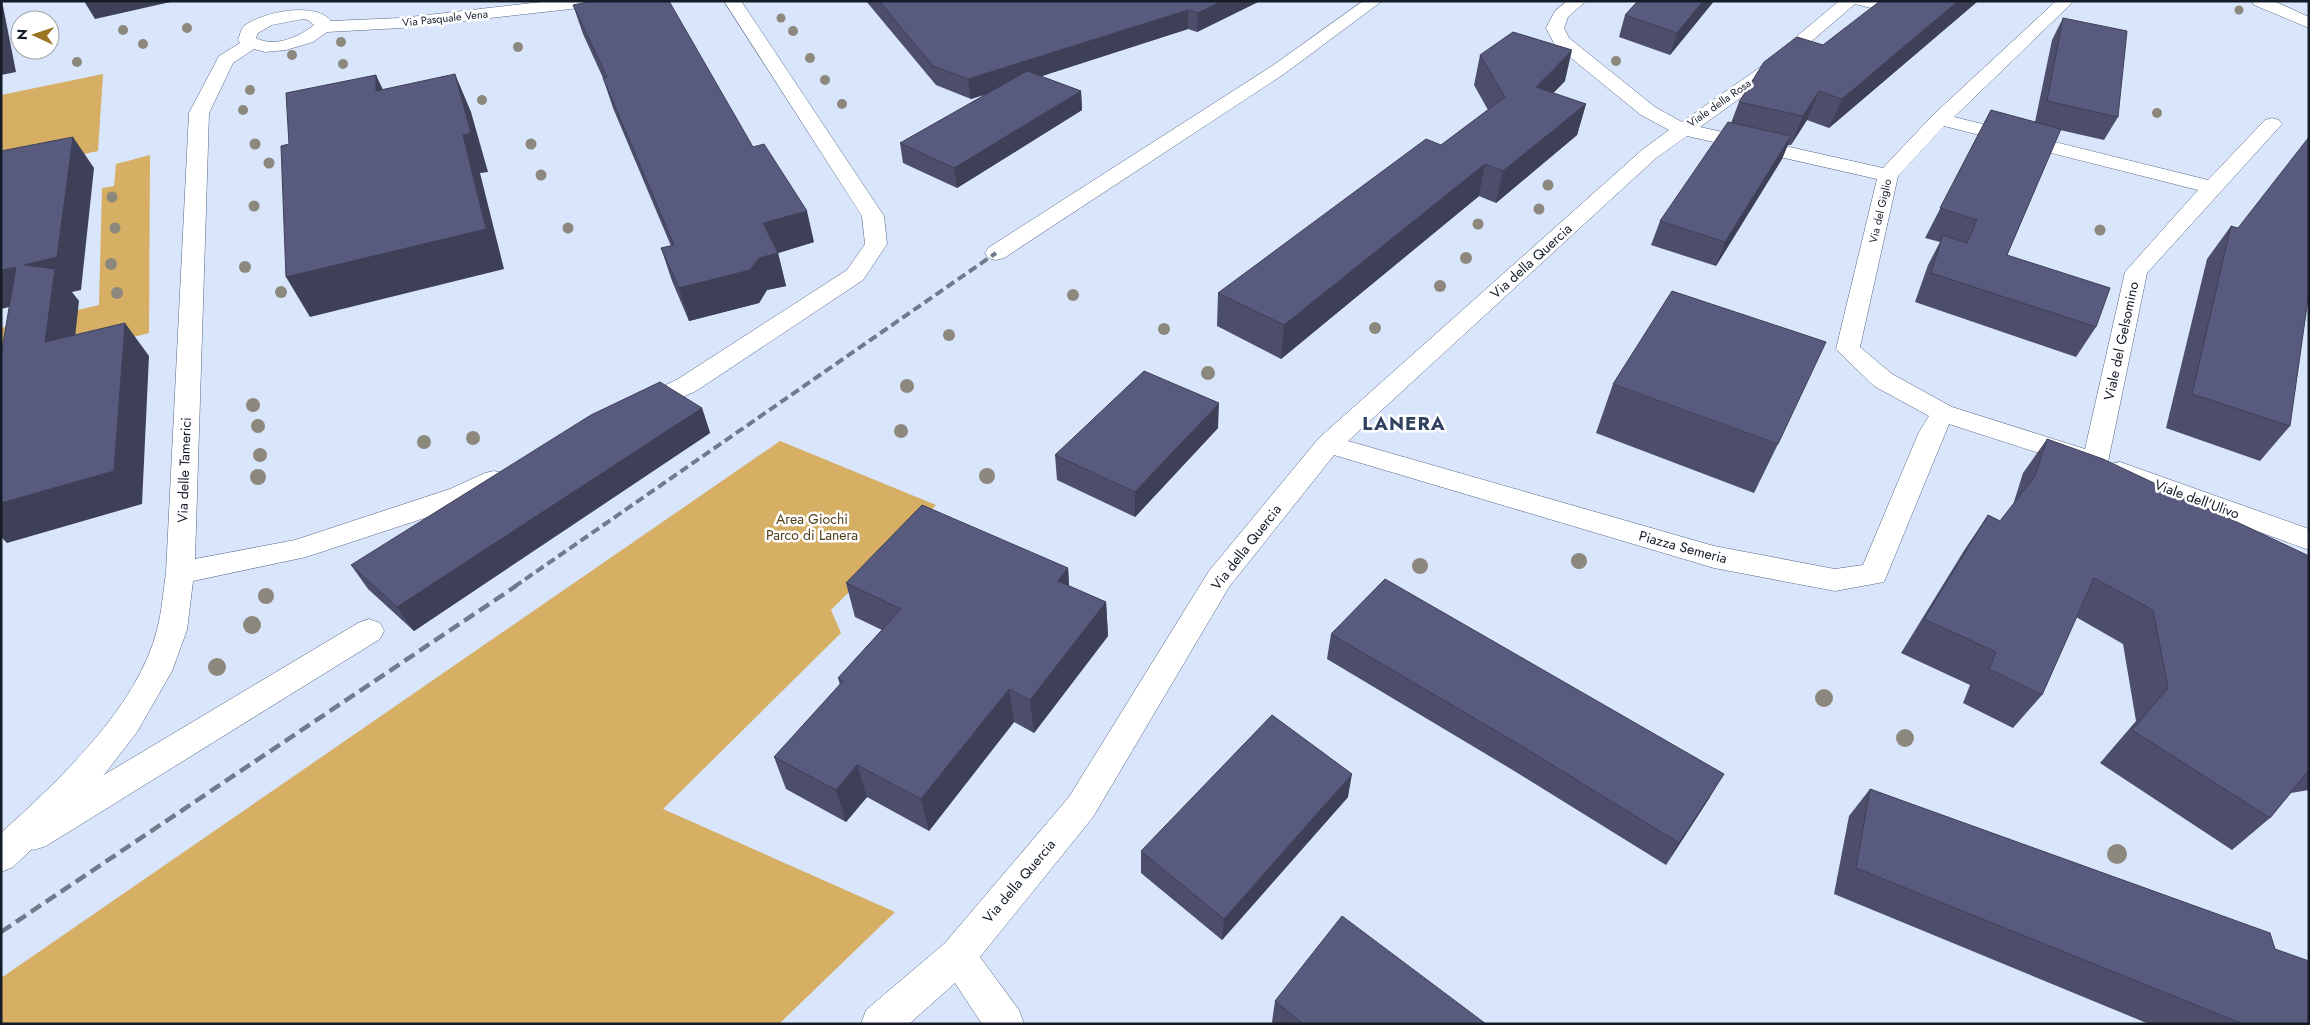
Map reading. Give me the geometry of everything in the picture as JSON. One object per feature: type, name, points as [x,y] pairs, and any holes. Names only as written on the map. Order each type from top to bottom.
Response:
[{"type":"street","points":[[268,1],[278,17]]},
{"type":"street","name":"Via Pasquale Vena","points":[[252,43],[271,46],[296,42],[308,38],[322,27],[401,23],[597,1]]},
{"type":"street","points":[[617,419],[687,385],[855,275],[876,244],[873,216],[732,1]]},
{"type":"street","points":[[996,253],[1278,70],[1374,1]]},
{"type":"street","points":[[1578,1],[1561,15],[1555,28],[1561,41],[1648,111],[1681,129],[1888,175]]},
{"type":"street","name":"Viale della Rosa","points":[[1681,129],[1712,111],[1806,39],[1849,1]]},
{"type":"street","points":[[1861,1],[1928,17]]},
{"type":"street","name":"Via del Giglio","points":[[1943,413],[1883,380],[1848,349],[1888,175],[1940,119],[2066,1]]},
{"type":"street","points":[[2260,1],[2309,23]]},
{"type":"street","points":[[252,43],[247,40],[250,30],[278,17],[313,15],[320,18],[323,22],[322,27]]},
{"type":"street","name":"Via delle Tamerici","points":[[2,855],[78,783],[126,723],[157,671],[169,638],[180,573],[200,113],[225,60],[252,43]]},
{"type":"street","points":[[1940,119],[2212,187]]},
{"type":"street","name":"Viale del Gelsomino","points":[[2095,462],[2136,272],[2212,187],[2272,124]]},
{"type":"street","name":"Via della Quercia","points":[[880,1024],[958,956],[1081,807],[1219,579],[1328,444],[1649,154],[1681,129]]},
{"type":"street","name":"Piazza Semeria","points":[[1328,444],[1714,557],[1835,580],[1874,574],[1932,432],[1943,413]]},
{"type":"street","name":"Viale dell'Ulivo","points":[[1943,413],[2095,462],[2309,540]]},
{"type":"street","points":[[180,573],[296,550],[460,496],[513,470]]},
{"type":"street","points":[[2,855],[369,631]]},
{"type":"street","points":[[958,956],[1005,1024]]},
{"type":"green space","points":[[103,74],[98,151],[1,172],[1,95]]},
{"type":"green space","points":[[150,155],[149,333],[1,371],[1,328],[99,305],[102,188],[114,186],[116,164]]},
{"type":"green space","name":"Area Giochi Parco di Lanera","points":[[780,441],[936,505],[831,610],[841,633],[663,809],[895,912],[779,1024],[1,1024],[1,978]]},
{"type":"building","points":[[593,1],[669,1],[753,147],[764,144],[807,211],[763,223],[778,253],[759,258],[750,270],[679,288],[661,248],[674,245],[603,78],[607,77],[573,5]]},
{"type":"building","points":[[879,1],[1222,1],[1198,13],[1188,10],[968,79],[933,66]]},
{"type":"building","points":[[1638,1],[1703,1],[1677,33],[1625,15]]},
{"type":"building","points":[[1880,1],[1958,1],[1842,99],[1819,91],[1803,116],[1739,102],[1764,62],[1797,37],[1823,45]]},
{"type":"building","points":[[2063,18],[2127,31],[2118,117],[2047,101]]},
{"type":"building","points":[[1513,32],[1572,50],[1536,87],[1586,104],[1503,171],[1485,164],[1284,325],[1218,293],[1426,139],[1441,145],[1505,97],[1480,55]]},
{"type":"building","points":[[1027,71],[1081,91],[954,168],[900,143]]},
{"type":"building","points":[[455,74],[471,133],[463,135],[486,229],[286,277],[281,146],[289,144],[286,93],[376,75],[376,91]]},
{"type":"building","points":[[1991,110],[2061,129],[2007,255],[2110,288],[2096,327],[1931,273],[1943,235],[1967,243],[1977,220],[1940,208]]},
{"type":"building","points":[[1728,122],[1791,136],[1725,242],[1660,221]]},
{"type":"building","points":[[73,137],[57,257],[24,265],[55,269],[45,342],[125,323],[114,471],[1,503],[1,355],[16,267],[1,270],[1,151]]},
{"type":"building","points":[[2309,137],[2309,292],[2290,426],[2192,394],[2231,226],[2238,228]]},
{"type":"building","points":[[1672,291],[1826,342],[1778,444],[1613,384]]},
{"type":"building","points":[[1144,371],[1219,403],[1135,492],[1055,455]]},
{"type":"building","points":[[660,382],[702,408],[397,607],[351,565],[591,415]]},
{"type":"building","points":[[2047,439],[2103,459],[2309,556],[2309,770],[2270,818],[2132,730],[2168,688],[2153,610],[2094,578],[2042,695],[1989,669],[1996,652],[1924,619],[1988,515],[2000,521],[2035,476]]},
{"type":"building","points":[[922,505],[1068,568],[1058,581],[1106,602],[1030,700],[1009,689],[921,799],[857,765],[836,790],[774,757],[843,681],[838,678],[901,609],[846,583]]},
{"type":"building","points":[[1385,579],[1724,774],[1679,843],[1520,745],[1331,634]]},
{"type":"building","points":[[1272,715],[1352,774],[1224,919],[1141,851]]},
{"type":"building","points":[[1870,789],[2270,933],[2275,949],[2309,961],[2309,1024],[2243,1024],[1856,868]]},
{"type":"building","points":[[1342,916],[1486,1024],[1303,1024],[1275,1001]]},
{"type":"railway","points":[[514,587],[996,253]]},
{"type":"railway","points":[[1,932],[516,586]]},
{"type":"district","name":"LANERA","points":[[1404,423]]}]
